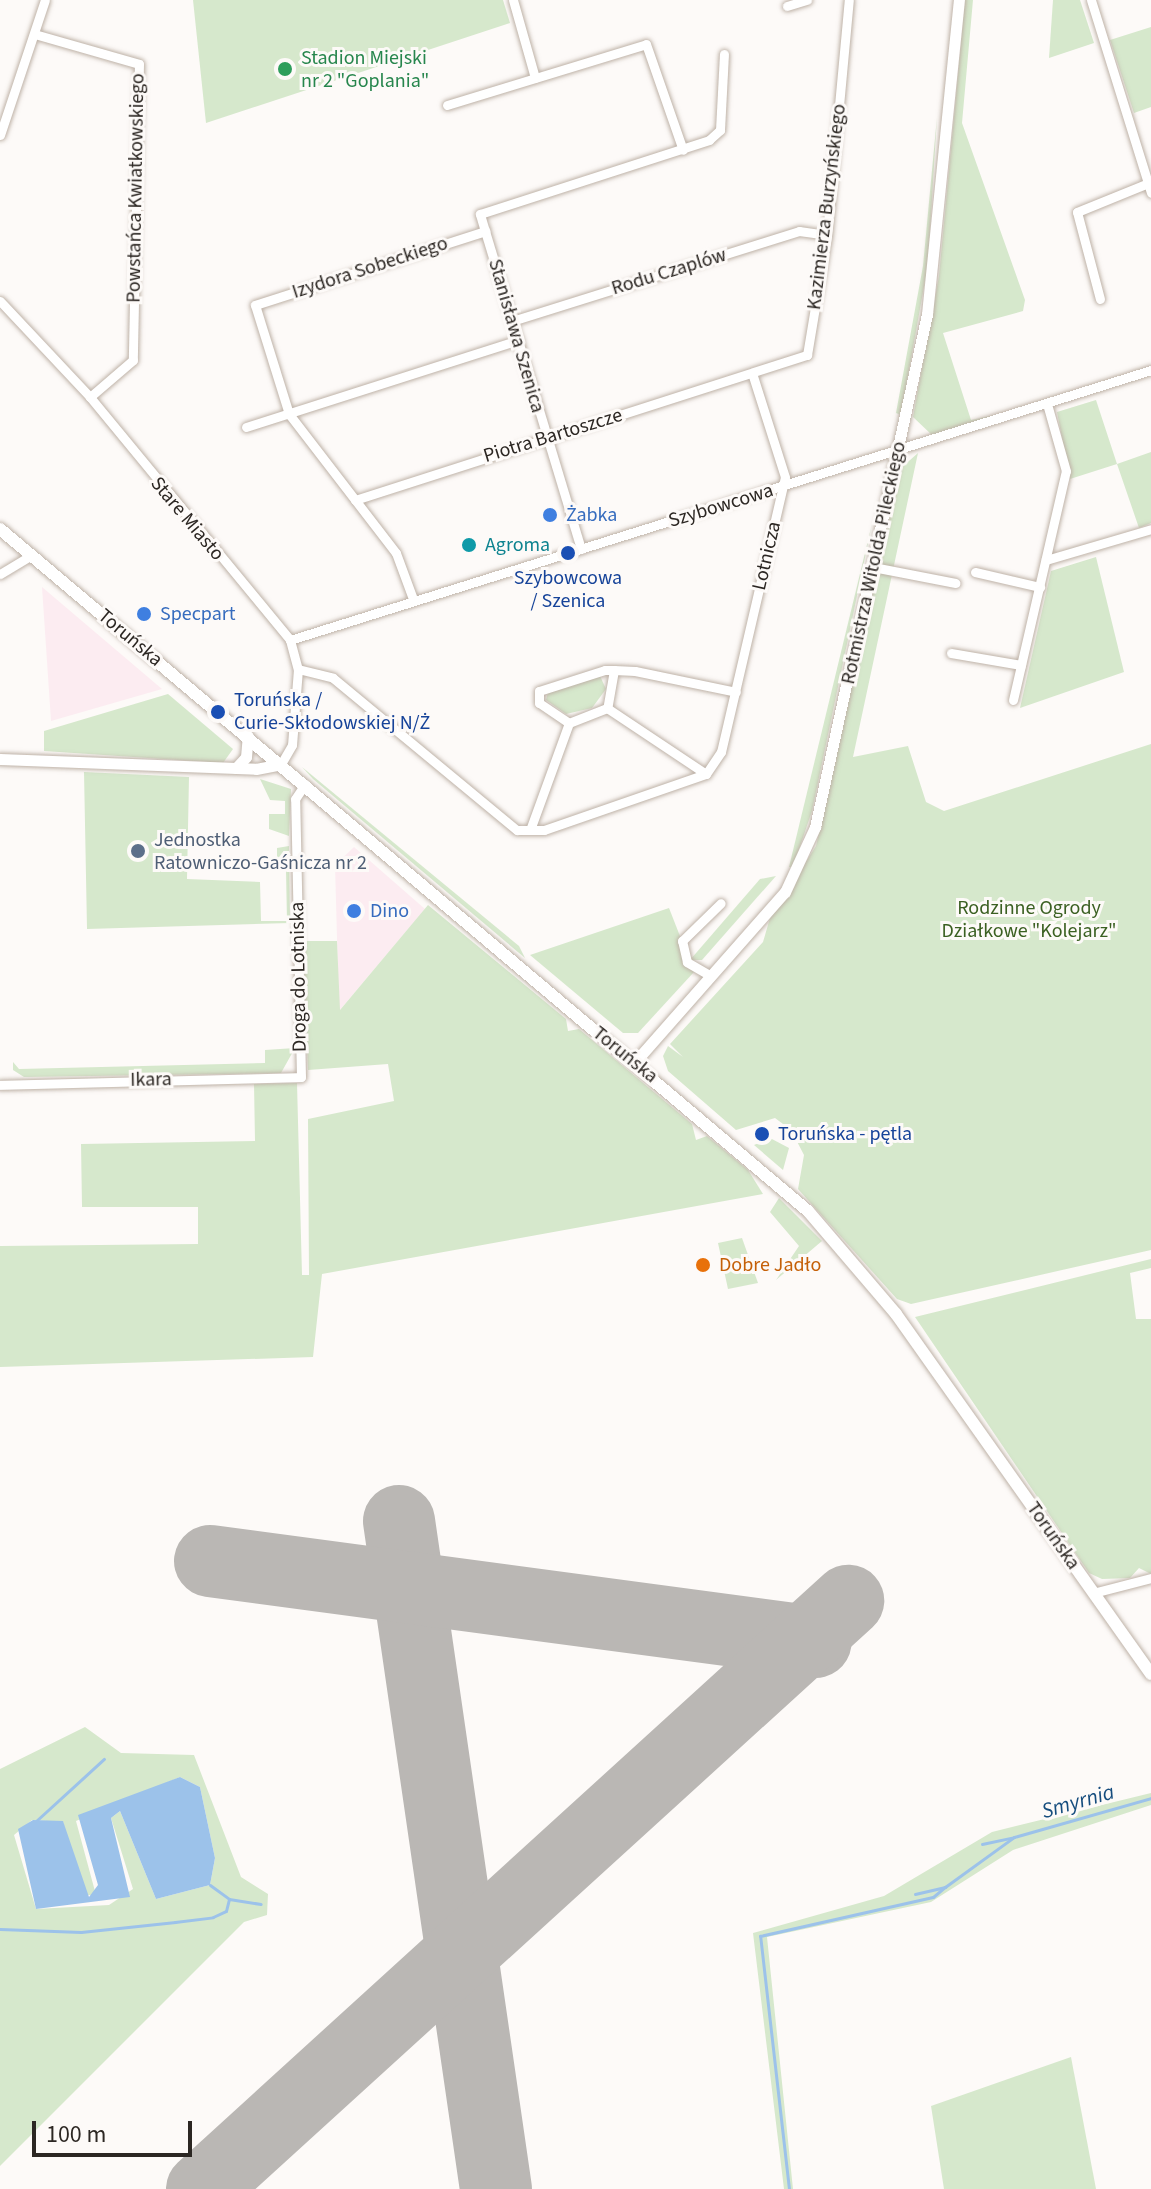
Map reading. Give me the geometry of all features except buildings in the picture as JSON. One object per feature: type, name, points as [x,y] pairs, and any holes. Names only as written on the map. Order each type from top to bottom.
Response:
[{"type":"main road","name":"Toruńska","points":[[0,529],[634,1063],[835,1238],[1151,1674]]},
{"type":"street","points":[[0,135],[3,116],[38,35],[45,0]]},
{"type":"street","points":[[513,0],[535,78]]},
{"type":"street","points":[[787,6],[807,0]]},
{"type":"street","name":"Kazimierza Burzyńskiego","points":[[753,376],[807,355],[827,235],[849,0]]},
{"type":"street","name":"Rotmistrza Witolda Pileckiego","points":[[634,1063],[711,976],[802,864],[899,453],[934,268],[959,0]]},
{"type":"street","points":[[1091,0],[1150,186],[1077,212],[1100,299]]},
{"type":"street","name":"Powstańca Kwiatkowskiego","points":[[38,35],[139,64],[133,360],[90,397]]},
{"type":"street","points":[[447,105],[646,44],[683,150],[720,130],[724,54]]},
{"type":"street","name":"Stanisława Szenica","points":[[581,549],[480,214],[683,150]]},
{"type":"street","name":"Izydora Sobeckiego","points":[[289,414],[255,305],[485,231]]},
{"type":"street","name":"Rodu Czaplów","points":[[512,321],[799,231],[827,235]]},
{"type":"street","name":"Stare Miasto","points":[[0,301],[90,397],[290,640],[298,669],[292,745],[281,764]]},
{"type":"street","points":[[246,427],[518,340]]},
{"type":"street","name":"Szybowcowa","points":[[290,640],[413,599],[899,453],[1151,370]]},
{"type":"street","name":"Piotra Bartoszcze","points":[[355,500],[547,437],[753,376]]},
{"type":"street","name":"Lotnicza","points":[[706,774],[721,752],[783,487],[753,376]]},
{"type":"street","points":[[1013,700],[1066,471],[1047,404]]},
{"type":"street","points":[[289,414],[396,553],[413,599]]},
{"type":"street","points":[[1046,560],[1151,529]]},
{"type":"street","points":[[0,574],[32,555]]},
{"type":"street","points":[[873,567],[955,583]]},
{"type":"street","points":[[975,572],[1040,587]]},
{"type":"street","points":[[951,653],[1021,665]]},
{"type":"street","points":[[298,669],[333,678],[511,827],[530,830],[706,774]]},
{"type":"street","points":[[569,723],[539,703],[539,691],[614,670],[736,692]]},
{"type":"street","points":[[607,708],[614,670]]},
{"type":"street","points":[[530,830],[569,723],[607,708]]},
{"type":"street","points":[[607,708],[706,774]]},
{"type":"street","points":[[236,768],[246,757],[248,736]]},
{"type":"street","points":[[0,759],[236,768],[281,764]]},
{"type":"street","name":"Droga do Lotniska","points":[[301,1077],[295,799],[305,784]]},
{"type":"street","points":[[711,976],[687,962],[682,941],[721,903]]},
{"type":"street","name":"Ikara","points":[[0,1085],[301,1077]]},
{"type":"street","points":[[1093,1593],[1151,1578]]},
{"type":"shaded area","points":[[42,587],[162,689],[51,721]]},
{"type":"shaded area","points":[[354,847],[425,909],[339,1011],[335,865]]},
{"type":"green space","name":"Stadion Miejski nr 2 \"Goplania\"","points":[[193,0],[503,0],[510,23],[206,123]]},
{"type":"green space","points":[[965,0],[973,0],[962,123],[1025,300],[1023,311],[943,333],[971,420],[995,415],[933,436],[913,417],[939,276]]},
{"type":"green space","points":[[1053,0],[1080,0],[1094,43],[1049,58]]},
{"type":"green space","points":[[1151,27],[1151,107],[1134,113],[1110,40]]},
{"type":"green space","points":[[937,117],[928,264],[901,415],[896,413],[923,266]]},
{"type":"green space","points":[[1096,400],[1117,464],[1070,479],[1057,412]]},
{"type":"green space","points":[[1151,452],[1151,523],[1139,528],[1117,464]]},
{"type":"green space","name":"Rodzinne Ogrody Działkowe \"Kolejarz\"","points":[[918,453],[853,757],[908,746],[926,802],[944,811],[1151,744],[1151,1250],[911,1304],[897,1299],[798,1189],[804,1155],[791,1130],[775,1118],[736,1130],[668,1071],[663,1056],[668,1046],[683,1057],[670,1044],[763,942],[770,918],[816,846],[901,468]]},
{"type":"green space","points":[[872,524],[812,811],[793,867],[789,867]]},
{"type":"green space","points":[[1096,557],[1124,672],[1020,708],[1051,571]]},
{"type":"green space","points":[[600,676],[606,689],[592,708],[566,714],[546,700],[548,692]]},
{"type":"green space","points":[[168,694],[233,749],[223,763],[44,751],[44,731]]},
{"type":"green space","points":[[302,767],[519,946],[525,958],[313,779]]},
{"type":"green space","points":[[84,772],[189,777],[187,879],[260,882],[261,921],[287,921],[286,870],[277,867],[277,848],[289,846],[290,923],[87,929]]},
{"type":"green space","points":[[260,779],[291,789],[289,836],[269,829],[269,814],[285,814],[285,801],[270,800]]},
{"type":"green space","points":[[776,876],[702,960],[690,960],[760,879]]},
{"type":"green space","points":[[428,905],[566,1019],[568,1031],[579,1029],[692,1124],[696,1140],[707,1136],[748,1170],[763,1194],[322,1274],[313,1357],[0,1367],[0,1246],[198,1244],[198,1207],[82,1207],[81,1144],[255,1141],[254,1084],[297,1083],[302,1275],[309,1275],[308,1119],[394,1101],[388,1064],[308,1070],[303,941],[337,941],[340,1010]]},
{"type":"green space","points":[[669,908],[694,972],[638,1033],[623,1033],[530,955]]},
{"type":"green space","points":[[295,1048],[281,1073],[24,1077],[13,1070],[13,1062],[19,1069],[265,1063],[265,1050]]},
{"type":"green space","points":[[770,1138],[789,1148],[783,1170],[754,1145]]},
{"type":"green space","points":[[779,1198],[822,1241],[776,1280],[799,1246],[770,1212]]},
{"type":"green space","points":[[742,1238],[758,1283],[728,1289],[718,1243]]},
{"type":"green space","points":[[1151,1259],[1151,1268],[1130,1273],[1136,1319],[1151,1319],[1151,1574],[1139,1568],[1130,1578],[1102,1579],[1089,1573],[915,1317]]},
{"type":"green space","points":[[85,1727],[121,1753],[194,1755],[241,1877],[268,1894],[267,1915],[244,1922],[0,2166],[0,1769]],"holes":[[[180,1777],[200,1787],[215,1858],[210,1885],[156,1899],[120,1811],[111,1818],[133,1889],[109,1905],[36,1909],[14,1835],[32,1820],[63,1822],[84,1895],[96,1895],[76,1821]]]},
{"type":"green space","points":[[1151,1793],[1151,1805],[1013,1850],[931,1902],[767,1937],[793,2189],[784,2189],[753,1933],[884,1896],[992,1832]]},
{"type":"green space","points":[[1071,2057],[1096,2189],[944,2189],[931,2106]]},
{"type":"water","points":[[180,1777],[200,1787],[215,1858],[210,1885],[156,1899],[120,1811],[111,1818],[130,1897],[36,1909],[18,1829],[33,1820],[63,1821],[89,1897],[98,1885],[78,1815]]},
{"type":"waterway","points":[[36,1821],[104,1759]]},
{"type":"waterway","name":"Smyrnia","points":[[915,1894],[945,1887],[1014,1837],[1151,1798]]},
{"type":"waterway","name":"Smyrnia","points":[[982,1844],[1014,1837]]},
{"type":"waterway","points":[[210,1885],[229,1899],[261,1904]]},
{"type":"waterway","points":[[789,2189],[760,1936],[933,1897],[945,1887]]},
{"type":"waterway","points":[[0,1929],[81,1932],[175,1922],[213,1917],[226,1911],[229,1899]]},
{"type":"runway","points":[[399,1521],[496,2189]]},
{"type":"runway","points":[[210,1561],[816,1642]]},
{"type":"runway","points":[[202,2189],[848,1601]]},
{"type":"place","name":"Stadion Miejski nr 2 \"Goplania\"","points":[[285,69]]},
{"type":"place","name":"Żabka","points":[[550,515]]},
{"type":"place","name":"Agroma","points":[[469,545]]},
{"type":"place","name":"Szybowcowa / Szenica","points":[[568,553]]},
{"type":"place","name":"Specpart","points":[[144,614]]},
{"type":"place","name":"Toruńska / Curie-Skłodowskiej N/Ż","points":[[218,712]]},
{"type":"place","name":"Jednostka Ratowniczo-Gaśnicza nr 2","points":[[138,851]]},
{"type":"place","name":"Dino","points":[[354,911]]},
{"type":"place","name":"Toruńska - pętla","points":[[762,1134]]},
{"type":"place","name":"Dobre Jadło","points":[[703,1265]]}]
